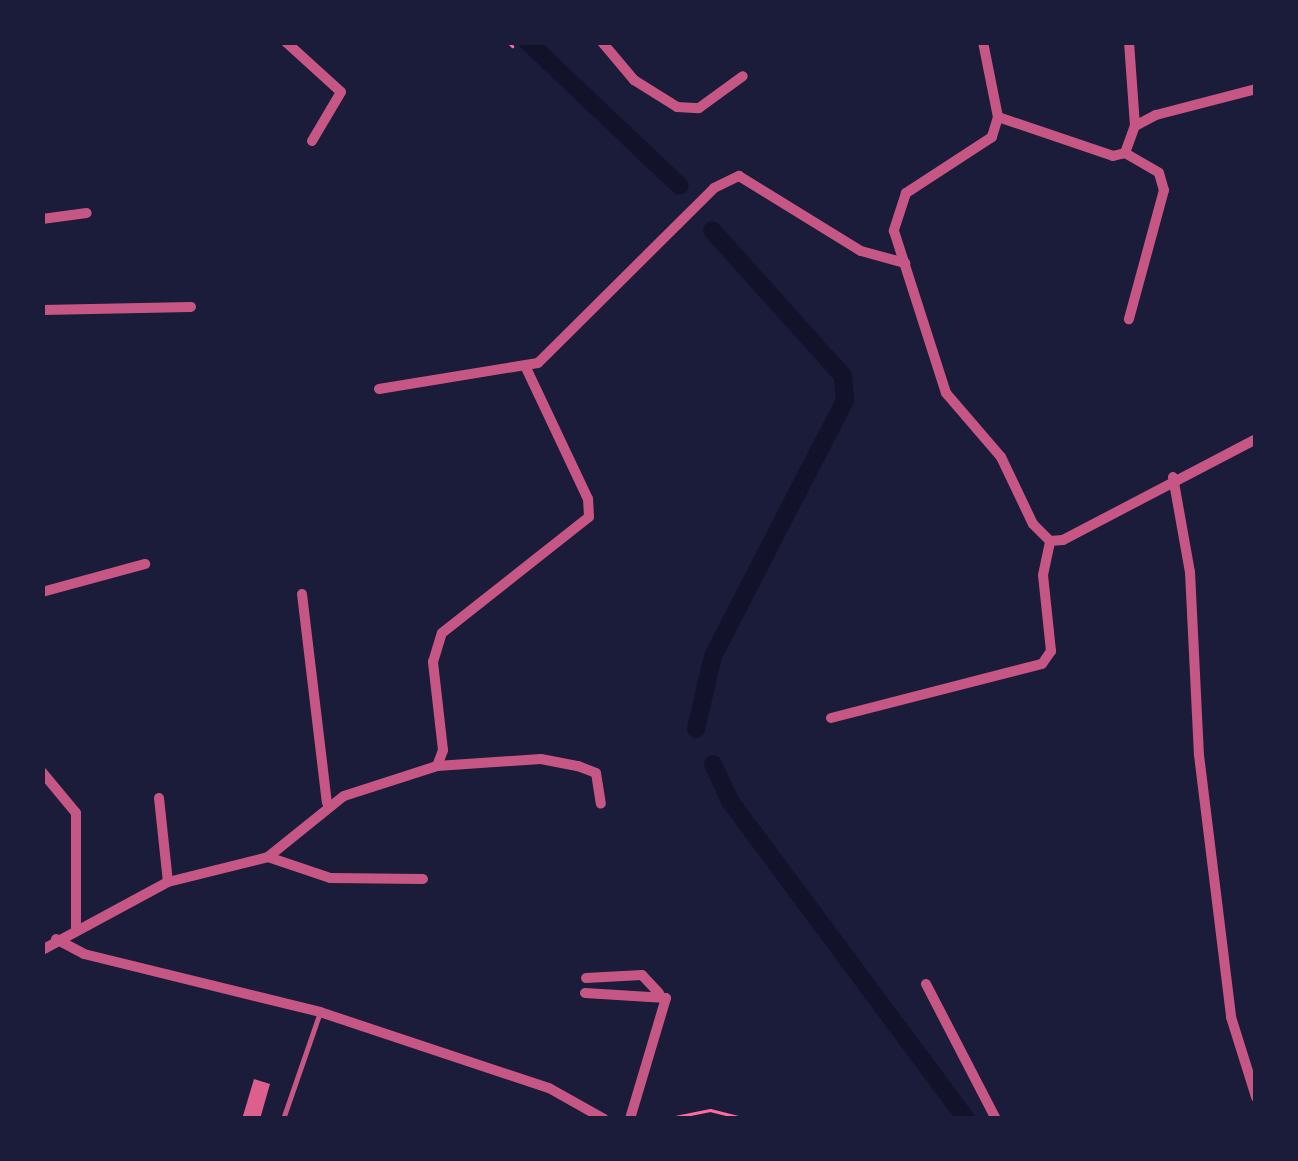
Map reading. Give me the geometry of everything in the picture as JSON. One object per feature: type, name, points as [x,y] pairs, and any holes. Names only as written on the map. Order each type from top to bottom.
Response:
[{"type":"street","points":[[286,42],[340,92],[312,141]]},
{"type":"street","points":[[602,42],[634,80],[677,107],[699,108],[743,76]]},
{"type":"street","points":[[983,42],[998,117],[992,137],[905,193],[894,231],[946,393],[1001,458],[1033,524],[1050,541]]},
{"type":"street","points":[[1125,153],[1135,126],[1129,42]]},
{"type":"street","points":[[1135,126],[1256,89]]},
{"type":"street","points":[[998,117],[1125,153],[1159,173],[1164,190],[1129,319]]},
{"type":"street","points":[[379,389],[526,368],[554,351],[714,188],[739,176],[861,251],[905,263]]},
{"type":"street","points":[[42,219],[87,213]]},
{"type":"street","points":[[42,310],[191,307]]},
{"type":"street","points":[[437,766],[443,750],[433,662],[442,633],[589,517],[588,500],[526,368]]},
{"type":"street","points":[[1050,541],[1256,440]]},
{"type":"street","points":[[1173,477],[1190,572],[1199,755],[1231,1017],[1256,1097]]},
{"type":"street","points":[[831,718],[1042,664],[1051,651],[1043,575],[1050,541]]},
{"type":"street","points":[[42,592],[145,564]]},
{"type":"street","points":[[302,594],[327,803]]},
{"type":"street","points":[[42,950],[76,927],[168,882],[268,857],[327,803],[437,766],[541,759],[578,766],[596,773],[601,804]]},
{"type":"street","points":[[42,772],[76,814],[76,927]]},
{"type":"street","points":[[159,798],[168,882]]},
{"type":"street","points":[[268,857],[330,878],[423,879]]},
{"type":"street","points":[[56,939],[84,954],[320,1012],[549,1088],[604,1119]]},
{"type":"street","points":[[586,978],[642,975],[669,1008],[630,1119]]},
{"type":"street","points":[[926,984],[996,1119]]},
{"type":"street","points":[[585,994],[659,993]]},
{"type":"lane","points":[[283,1119],[320,1012]]},
{"type":"path","points":[[664,1119],[710,1110],[747,1119]]},
{"type":"building","points":[[254,1079],[270,1084],[260,1119],[242,1119]]},
{"type":"waterway","points":[[528,42],[680,186]]},
{"type":"waterway","points":[[696,729],[713,656],[845,400],[843,376],[712,230]]},
{"type":"waterway","points":[[713,764],[730,801],[966,1119]]}]
